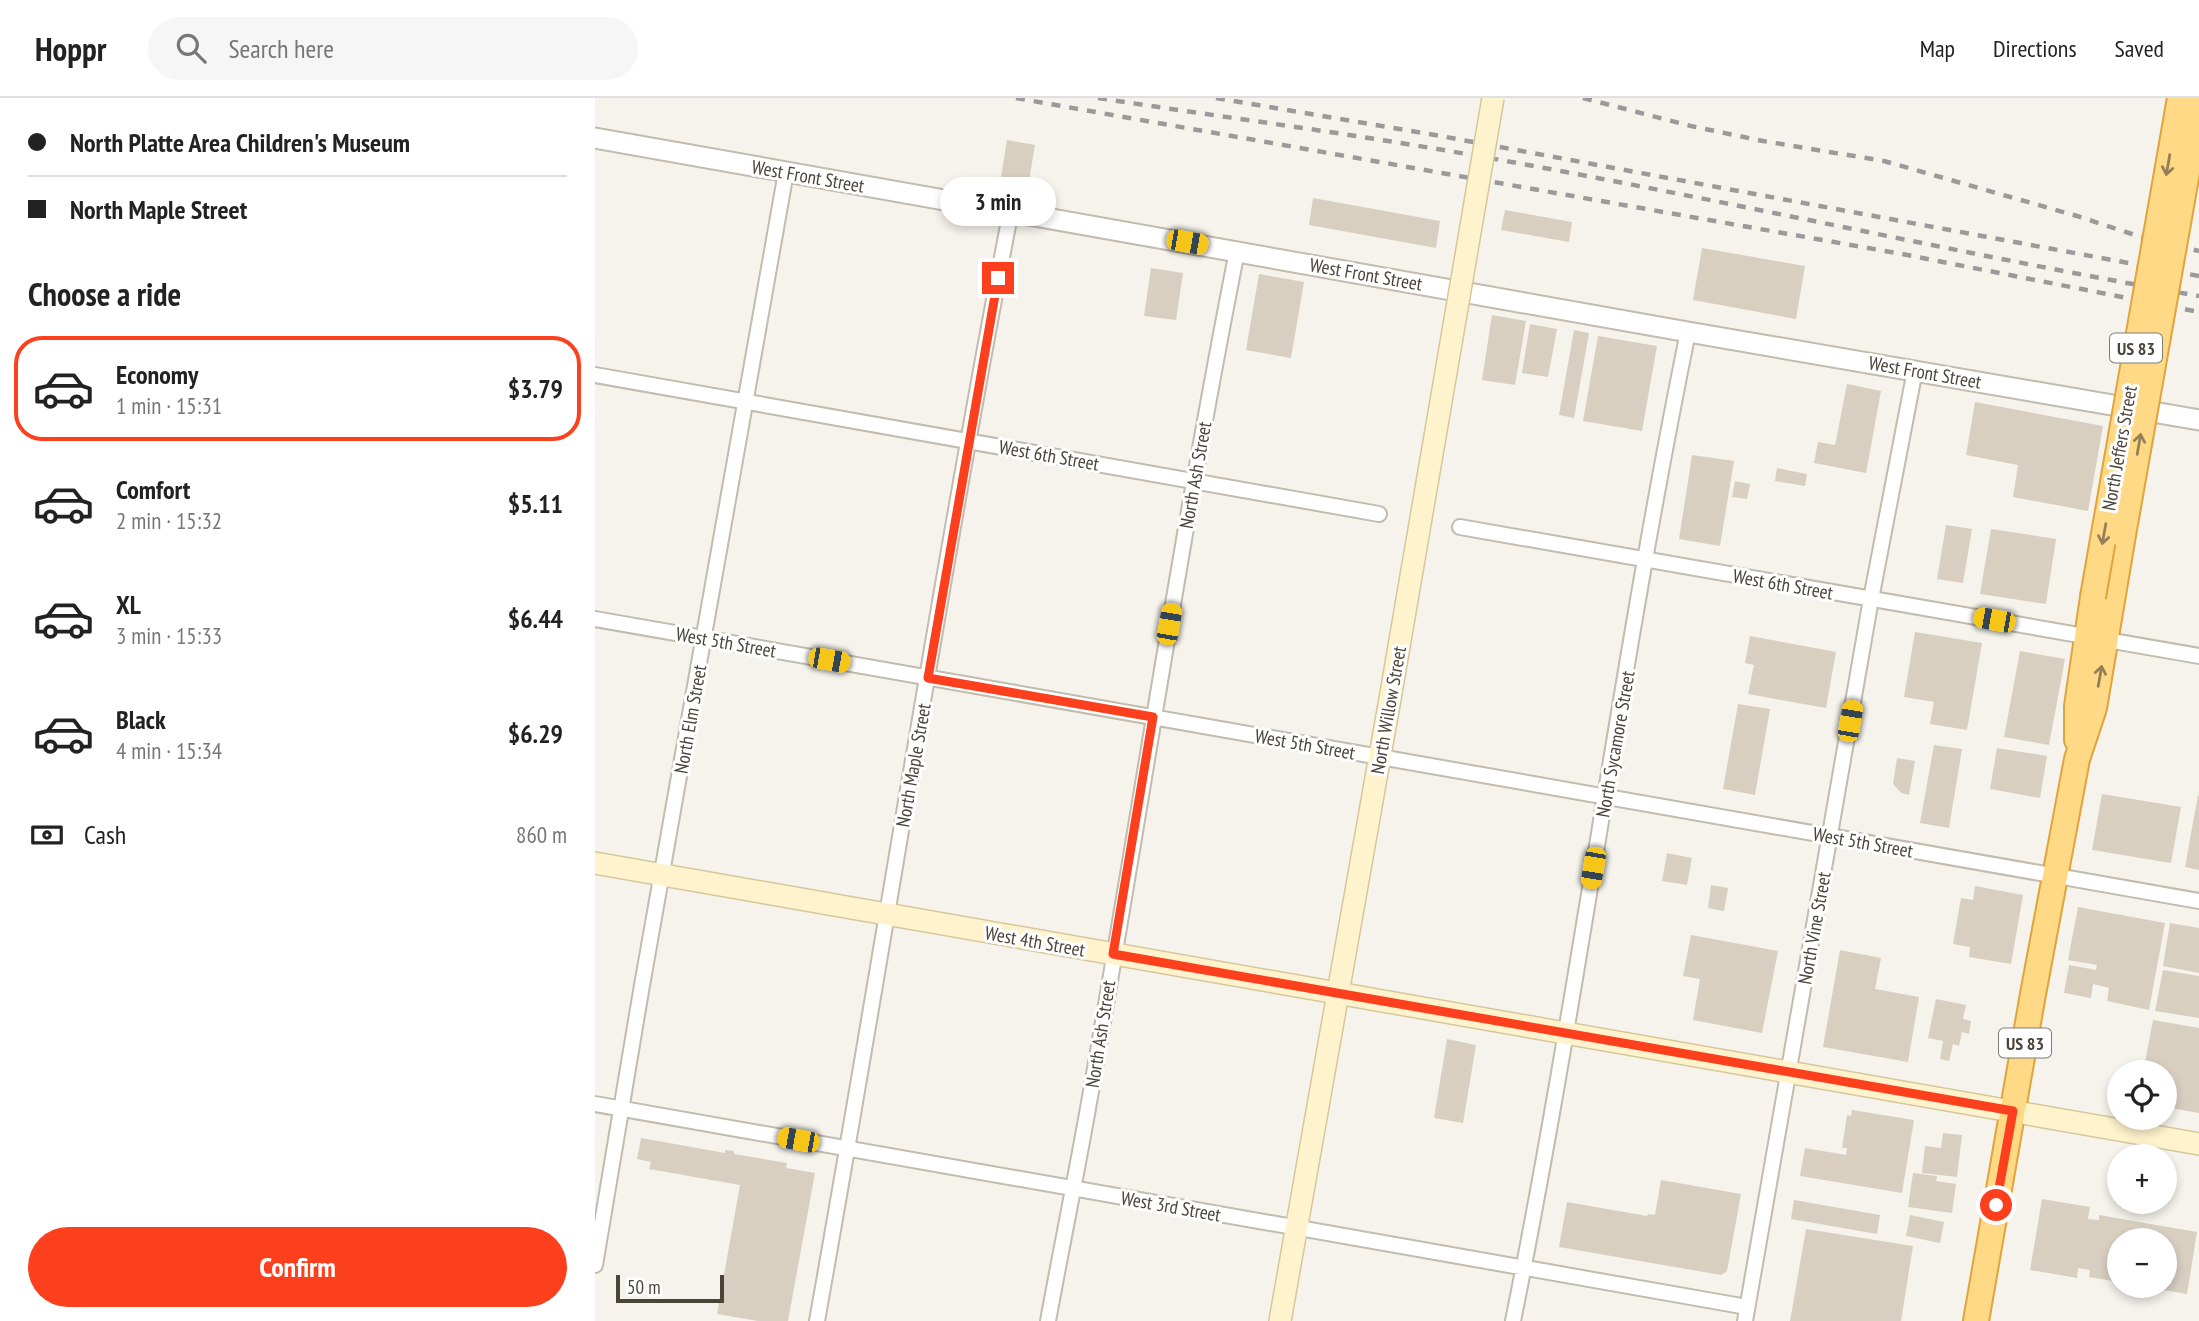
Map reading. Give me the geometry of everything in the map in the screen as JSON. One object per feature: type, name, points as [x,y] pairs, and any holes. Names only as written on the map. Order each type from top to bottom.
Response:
[{"type":"highway","name":"North Jeffers Street","points":[[1976,1321],[2077,759],[2094,709],[2097,637],[2102,599],[2179,98]]},
{"type":"highway","name":"North Jeffers Street","points":[[2102,599],[2199,104]]},
{"type":"main road","name":"North Willow Street","points":[[1280,1321],[1493,98]]},
{"type":"main road","name":"West 4th Street","points":[[595,863],[2199,1144]]},
{"type":"street","name":"West Front Street","points":[[595,138],[2199,420]]},
{"type":"street","name":"North Elm Street","points":[[595,1265],[786,172]]},
{"type":"street","name":"North Maple Street","points":[[817,1321],[1011,210]]},
{"type":"street","name":"North Ash Street","points":[[1048,1321],[1094,1074],[1194,481],[1237,251]]},
{"type":"street","points":[[1440,385],[1456,290]]},
{"type":"street","name":"North Sycamore Street","points":[[1513,1321],[1666,442],[1688,332]]},
{"type":"street","name":"North Vine Street","points":[[1746,1314],[1871,599],[1915,370]]},
{"type":"street","name":"West 6th Street","points":[[595,375],[1379,514]]},
{"type":"street","name":"West 6th Street","points":[[1460,527],[2199,656]]},
{"type":"street","name":"West 5th Street","points":[[595,619],[2199,901]]},
{"type":"street","name":"West 3rd Street","points":[[595,1104],[1524,1268],[1746,1314]]},
{"type":"building","points":[[1007,140],[1035,145],[1029,181],[1001,177]]},
{"type":"building","points":[[1313,198],[1440,221],[1436,248],[1309,225]]},
{"type":"building","points":[[1505,210],[1572,222],[1569,242],[1501,230]]},
{"type":"building","points":[[1702,248],[1805,266],[1796,319],[1693,300]]},
{"type":"building","points":[[1151,268],[1183,273],[1176,320],[1144,316]]},
{"type":"building","points":[[1259,274],[1304,282],[1291,358],[1246,350]]},
{"type":"building","points":[[1492,315],[1526,321],[1515,385],[1482,380]]},
{"type":"building","points":[[1530,324],[1557,329],[1548,377],[1522,373]]},
{"type":"building","points":[[1574,330],[1589,333],[1574,418],[1559,415]]},
{"type":"building","points":[[1598,336],[1657,346],[1642,431],[1583,421]]},
{"type":"building","points":[[1847,384],[1881,391],[1866,473],[1814,463],[1818,442],[1835,445]]},
{"type":"building","points":[[1975,402],[2103,426],[2088,511],[2013,497],[2018,465],[1966,455]]},
{"type":"building","points":[[1692,455],[1734,461],[1720,546],[1679,539]]},
{"type":"building","points":[[1777,468],[1807,474],[1805,486],[1775,481]]},
{"type":"building","points":[[1735,481],[1750,484],[1747,499],[1732,497]]},
{"type":"building","points":[[1946,525],[1972,529],[1963,583],[1937,579]]},
{"type":"building","points":[[1991,529],[2056,539],[2046,604],[1980,594]]},
{"type":"building","points":[[1915,632],[1982,643],[1967,730],[1930,724],[1934,702],[1904,697]]},
{"type":"building","points":[[1750,636],[1836,652],[1826,708],[1748,694],[1754,665],[1745,663]]},
{"type":"building","points":[[2020,651],[2065,659],[2049,745],[2004,737]]},
{"type":"building","points":[[1738,704],[1770,709],[1755,795],[1723,789]]},
{"type":"building","points":[[1934,745],[1962,749],[1949,828],[1920,823]]},
{"type":"building","points":[[1997,748],[2047,756],[2040,798],[1990,789]]},
{"type":"building","points":[[1897,758],[1915,761],[1909,795],[1901,793],[1893,784]]},
{"type":"building","points":[[2102,794],[2181,807],[2171,863],[2092,850]]},
{"type":"building","points":[[2199,796],[2199,870],[2185,867]]},
{"type":"building","points":[[1667,853],[1692,858],[1687,885],[1662,881]]},
{"type":"building","points":[[1711,885],[1728,888],[1724,911],[1708,908]]},
{"type":"building","points":[[1975,886],[2023,895],[2011,964],[1969,957],[1970,947],[1953,944],[1961,898],[1973,900]]},
{"type":"building","points":[[2078,907],[2165,923],[2149,1010],[2107,1001],[2109,988],[2093,984],[2091,998],[2064,993],[2069,965],[2096,970],[2097,965],[2068,960]]},
{"type":"building","points":[[2170,923],[2199,928],[2199,973],[2163,966]]},
{"type":"building","points":[[1691,935],[1778,951],[1762,1033],[1693,1020],[1700,979],[1683,976]]},
{"type":"building","points":[[1840,950],[1881,958],[1875,989],[1919,997],[1908,1062],[1823,1047]]},
{"type":"building","points":[[2163,970],[2199,976],[2199,1018],[2155,1011]]},
{"type":"building","points":[[1936,999],[1966,1005],[1963,1019],[1971,1021],[1969,1034],[1962,1032],[1959,1046],[1953,1044],[1949,1061],[1940,1059],[1943,1041],[1928,1038]]},
{"type":"building","points":[[2153,1020],[2199,1028],[2199,1113],[2177,1109],[2177,1060],[2145,1060]]},
{"type":"building","points":[[1447,1039],[1476,1045],[1463,1123],[1434,1118]]},
{"type":"building","points":[[1852,1110],[1914,1120],[1902,1193],[1800,1176],[1805,1148],[1846,1155],[1847,1148],[1842,1148],[1847,1115],[1851,1116]]},
{"type":"building","points":[[1943,1133],[1962,1135],[1957,1177],[1922,1173],[1925,1146],[1941,1148]]},
{"type":"building","points":[[641,1138],[725,1153],[725,1150],[734,1151],[734,1154],[787,1163],[786,1168],[815,1173],[788,1321],[758,1321],[717,1314],[740,1185],[649,1169],[651,1162],[637,1159]]},
{"type":"building","points":[[1913,1173],[1937,1176],[1936,1181],[1956,1184],[1952,1213],[1908,1207]]},
{"type":"building","points":[[1661,1180],[1741,1194],[1727,1271],[1721,1275],[1559,1247],[1567,1202],[1647,1216],[1655,1215]]},
{"type":"building","points":[[2042,1199],[2090,1207],[2088,1219],[2099,1220],[2099,1215],[2174,1228],[2107,1228],[2107,1280],[2089,1277],[2090,1270],[2078,1268],[2077,1278],[2030,1270]]},
{"type":"building","points":[[1794,1200],[1880,1215],[1877,1234],[1791,1219]]},
{"type":"building","points":[[1910,1215],[1944,1222],[1940,1243],[1906,1236]]},
{"type":"building","points":[[1806,1229],[1913,1246],[1901,1321],[1790,1321]]},
{"type":"building","points":[[2177,1229],[2197,1232],[2187,1294],[2177,1292]]},
{"type":"railway","points":[[1016,98],[1902,254],[2199,312]]},
{"type":"railway","points":[[1098,98],[1449,151],[2199,296]]},
{"type":"railway","points":[[1216,98],[1435,135],[2199,276]]},
{"type":"railway","points":[[1583,98],[1691,126],[1884,161],[2141,237],[2199,251]]},
{"type":"route","points":[[998,278],[928,678],[1153,717],[1113,954],[2013,1111],[1996,1205]]}]
